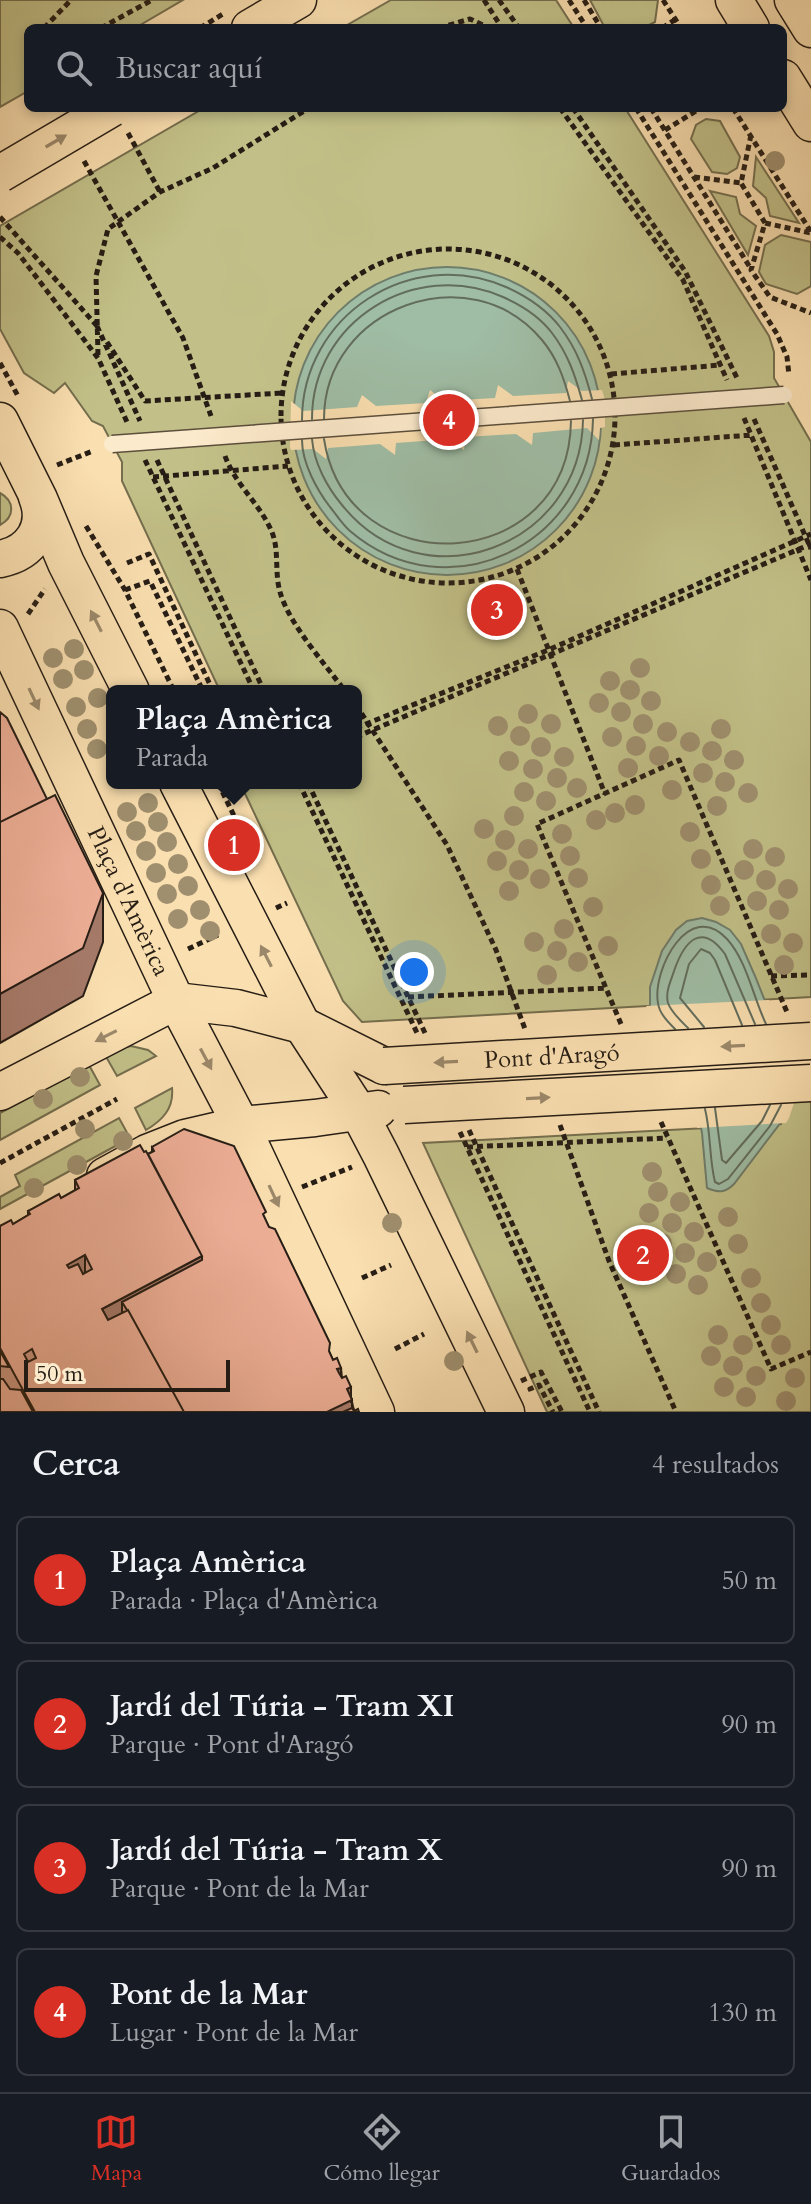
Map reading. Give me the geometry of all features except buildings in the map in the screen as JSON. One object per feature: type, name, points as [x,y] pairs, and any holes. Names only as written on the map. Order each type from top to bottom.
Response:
[{"type":"main road","points":[[257,24],[298,0]]},
{"type":"main road","points":[[734,0],[749,24]]},
{"type":"main road","points":[[793,0],[811,29]]},
{"type":"main road","points":[[787,84],[811,123]]},
{"type":"main road","points":[[0,174],[105,112]]},
{"type":"main road","points":[[0,421],[39,499],[66,563],[128,685]]},
{"type":"main road","points":[[0,467],[20,475],[39,499],[40,530],[25,549],[0,559]]},
{"type":"main road","name":"Plaça d'Amèrica","points":[[14,622],[176,1001],[241,1125],[376,1412]]},
{"type":"main road","points":[[181,789],[302,1025],[358,1111],[508,1400]]},
{"type":"main road","points":[[0,1092],[176,1001]]},
{"type":"main road","name":"Plaça d'Amèrica","points":[[176,1001],[236,1008],[302,1025]]},
{"type":"main road","name":"Pont d'Aragó","points":[[302,1025],[384,1066],[811,1041]]},
{"type":"main road","name":"Pont d'Aragó","points":[[358,1111],[404,1105],[811,1083]]},
{"type":"main road","points":[[80,1190],[147,1153],[185,1138],[241,1125],[358,1111]]},
{"type":"street","points":[[112,444],[784,395]]},
{"type":"path","points":[[48,24],[71,0]]},
{"type":"path","points":[[108,24],[152,0]]},
{"type":"path","points":[[484,0],[499,24]]},
{"type":"path","points":[[499,0],[516,24]]},
{"type":"path","points":[[569,0],[584,24]]},
{"type":"path","points":[[584,0],[599,24]]},
{"type":"path","points":[[663,0],[679,24]]},
{"type":"path","points":[[453,24],[470,19],[481,24]]},
{"type":"path","points":[[668,24],[676,19]]},
{"type":"path","points":[[98,358],[96,276],[108,229],[160,192],[213,168],[303,112]]},
{"type":"path","points":[[563,112],[683,280],[733,393]]},
{"type":"path","points":[[576,112],[685,271],[739,384]]},
{"type":"path","points":[[638,112],[783,347],[789,367],[784,395]]},
{"type":"path","points":[[654,112],[770,297],[811,313]]},
{"type":"path","points":[[665,130],[694,112]]},
{"type":"path","points":[[736,112],[811,233]]},
{"type":"path","points":[[751,135],[741,183],[765,223],[811,233]]},
{"type":"path","points":[[76,148],[183,338],[214,427]]},
{"type":"path","points":[[136,149],[160,192]]},
{"type":"path","points":[[694,177],[741,183]]},
{"type":"path","points":[[0,217],[97,326],[145,401],[282,393]]},
{"type":"path","points":[[751,270],[765,223]]},
{"type":"path","points":[[439,249],[496,255],[547,281],[588,322],[611,374],[616,410],[614,445],[602,484],[581,519],[552,547],[517,569],[479,580],[438,583],[398,576],[362,559],[330,535],[304,503],[288,466],[281,430],[282,393],[299,339],[334,293],[382,262],[439,249]]},
{"type":"path","points":[[97,326],[146,435]]},
{"type":"path","points":[[611,374],[721,365]]},
{"type":"path","points":[[739,407],[811,580]]},
{"type":"path","points":[[362,726],[810,546],[808,535],[751,412]]},
{"type":"path","points":[[614,445],[752,435]]},
{"type":"path","points":[[220,442],[230,471],[271,530],[277,549],[280,594],[305,639],[340,685]]},
{"type":"path","points":[[57,465],[112,444]]},
{"type":"path","points":[[152,449],[261,685]]},
{"type":"path","points":[[153,477],[288,466]]},
{"type":"path","points":[[362,734],[808,535]]},
{"type":"path","points":[[127,563],[149,554],[210,685]]},
{"type":"path","points":[[517,569],[605,794],[679,760],[771,976],[811,975]]},
{"type":"path","points":[[171,685],[125,590],[150,581],[200,685]]},
{"type":"path","points":[[14,622],[49,584]]},
{"type":"path","points":[[275,908],[287,903]]},
{"type":"path","points":[[188,949],[218,935]]},
{"type":"path","points":[[401,997],[607,988]]},
{"type":"path","points":[[0,1163],[117,1099]]},
{"type":"path","points":[[467,1147],[667,1138]]},
{"type":"path","points":[[302,1187],[361,1163]]},
{"type":"path","points":[[362,1278],[391,1265]]},
{"type":"path","points":[[395,1349],[424,1334]]},
{"type":"path","points":[[771,1369],[811,1352]]},
{"type":"path","points":[[508,1400],[541,1372],[562,1412]]},
{"type":"path","points":[[508,1400],[539,1385],[553,1412]]},
{"type":"shaded area","points":[[0,0],[183,0],[142,24],[24,24],[24,93],[0,107]]},
{"type":"shaded area","points":[[391,0],[556,0],[571,24],[349,24]]},
{"type":"shaded area","points":[[590,0],[658,0],[655,22],[651,24],[603,24]]},
{"type":"shaded area","points":[[197,112],[628,112],[769,336],[774,352],[774,378],[811,442],[811,997],[362,1022],[343,1001],[243,789],[362,789],[362,685],[217,685],[122,481],[122,462],[103,426],[92,421],[65,383],[54,393],[24,373],[0,329],[0,226]]},
{"type":"shaded area","points":[[706,119],[720,121],[740,157],[737,168],[727,174],[712,172],[691,139],[696,125]]},
{"type":"shaded area","points":[[756,157],[799,223],[770,216],[766,198],[753,186]]},
{"type":"shaded area","points":[[710,191],[736,197],[740,214],[756,226],[748,255]]},
{"type":"shaded area","points":[[781,235],[811,242],[811,286],[797,294],[766,284],[759,272],[765,245]]},
{"type":"shaded area","points":[[0,493],[11,505],[11,513],[0,525]]},
{"type":"shaded area","points":[[131,1046],[148,1050],[156,1056],[117,1076],[105,1055]]},
{"type":"shaded area","points":[[89,1065],[100,1085],[0,1140],[0,1113]]},
{"type":"shaded area","points":[[795,1067],[811,1103],[811,1412],[547,1412],[423,1143],[781,1124]]},
{"type":"shaded area","points":[[172,1088],[166,1113],[146,1130],[135,1108]]},
{"type":"shaded area","points":[[119,1118],[130,1138],[0,1209],[0,1197],[20,1186],[15,1175]]},
{"type":"water","points":[[447,267],[477,270],[506,279],[533,293],[556,312],[575,335],[589,362],[598,391],[601,421],[598,451],[589,480],[575,507],[556,530],[533,549],[506,563],[477,572],[447,575],[417,572],[388,563],[361,549],[338,530],[319,507],[305,480],[296,451],[293,421],[296,391],[305,362],[319,335],[338,312],[361,293],[388,279],[417,270]]},
{"type":"water","points":[[702,918],[730,930],[741,944],[755,976],[771,1016],[785,1117],[734,1184],[722,1191],[707,1188],[702,1133],[688,1060],[650,1006],[650,987],[662,951],[676,930],[687,921]]},
{"type":"pier","points":[[568,381],[582,391],[602,390],[605,427],[600,428],[599,440],[587,428],[533,433],[532,445],[516,434],[465,437],[464,450],[450,439],[396,443],[395,455],[380,444],[328,448],[326,459],[313,449],[291,450],[290,447],[291,401],[303,411],[357,407],[362,395],[376,406],[426,403],[430,390],[444,401],[495,398],[498,385],[513,396],[566,393]]},
{"type":"pier","points":[[769,1000],[799,1065],[799,1088],[789,1118],[786,1123],[697,1128],[681,1053],[659,1030],[646,1006]]},
{"type":"place","name":"Pont de la Mar","points":[[449,420]]},
{"type":"place","name":"Jardí del Túria - Tram X","points":[[497,610]]},
{"type":"place","name":"Plaça Amèrica","points":[[234,845]]},
{"type":"place","name":"Jardí del Túria - Tram XI","points":[[643,1255]]}]
